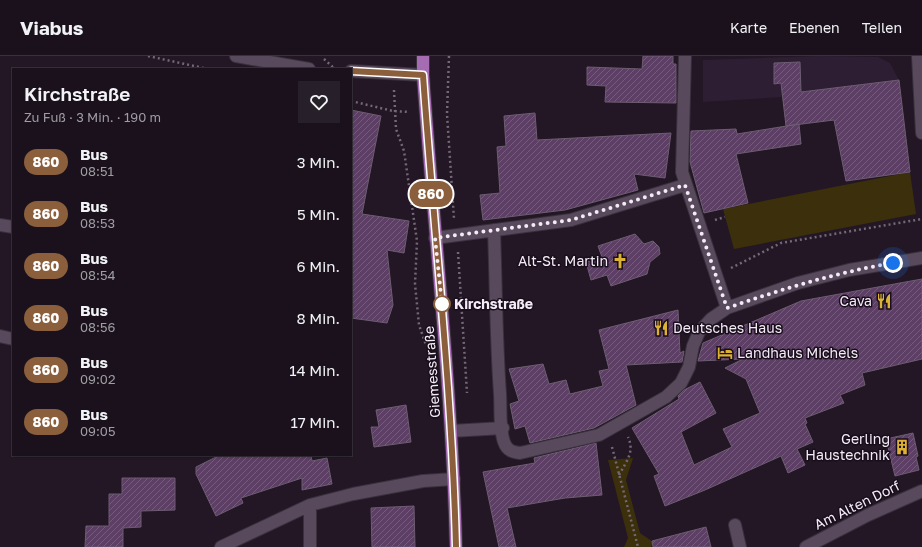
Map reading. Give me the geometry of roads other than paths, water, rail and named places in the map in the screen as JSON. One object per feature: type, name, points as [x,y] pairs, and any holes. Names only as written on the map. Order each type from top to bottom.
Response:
[{"type":"main road","name":"Giemesstraße","points":[[424,56],[423,75],[451,431],[456,547]]},
{"type":"street","points":[[236,56],[303,68]]},
{"type":"street","points":[[685,56],[681,155],[685,185],[717,275],[727,308]]},
{"type":"street","points":[[918,56],[922,133]]},
{"type":"street","points":[[352,71],[423,75]]},
{"type":"street","points":[[435,238],[571,220],[685,185]]},
{"type":"street","points":[[0,225],[12,227]]},
{"type":"street","points":[[494,230],[498,360],[502,428],[504,442],[507,448],[513,452],[520,453],[589,438],[608,430],[666,397],[681,383],[689,367],[693,346],[699,332],[711,319],[727,308],[849,270],[922,258]]},
{"type":"street","points":[[0,336],[12,339]]},
{"type":"street","points":[[451,431],[502,428]]},
{"type":"street","points":[[221,547],[310,505],[353,494],[423,481],[454,480]]},
{"type":"street","name":"Am Alten Dorf","points":[[806,547],[868,514],[922,490]]},
{"type":"street","points":[[310,505],[310,547]]},
{"type":"street","points":[[735,525],[740,547]]},
{"type":"place","name":"Alt-St. Martin","points":[[620,261]]},
{"type":"place","name":"Cava","points":[[884,301]]},
{"type":"place","name":"Kirchstraße","points":[[442,304]]},
{"type":"place","name":"Deutsches Haus","points":[[661,328]]},
{"type":"place","name":"Landhaus Michels","points":[[725,353]]},
{"type":"place","name":"Gerling Haustechnik","points":[[902,447]]}]
